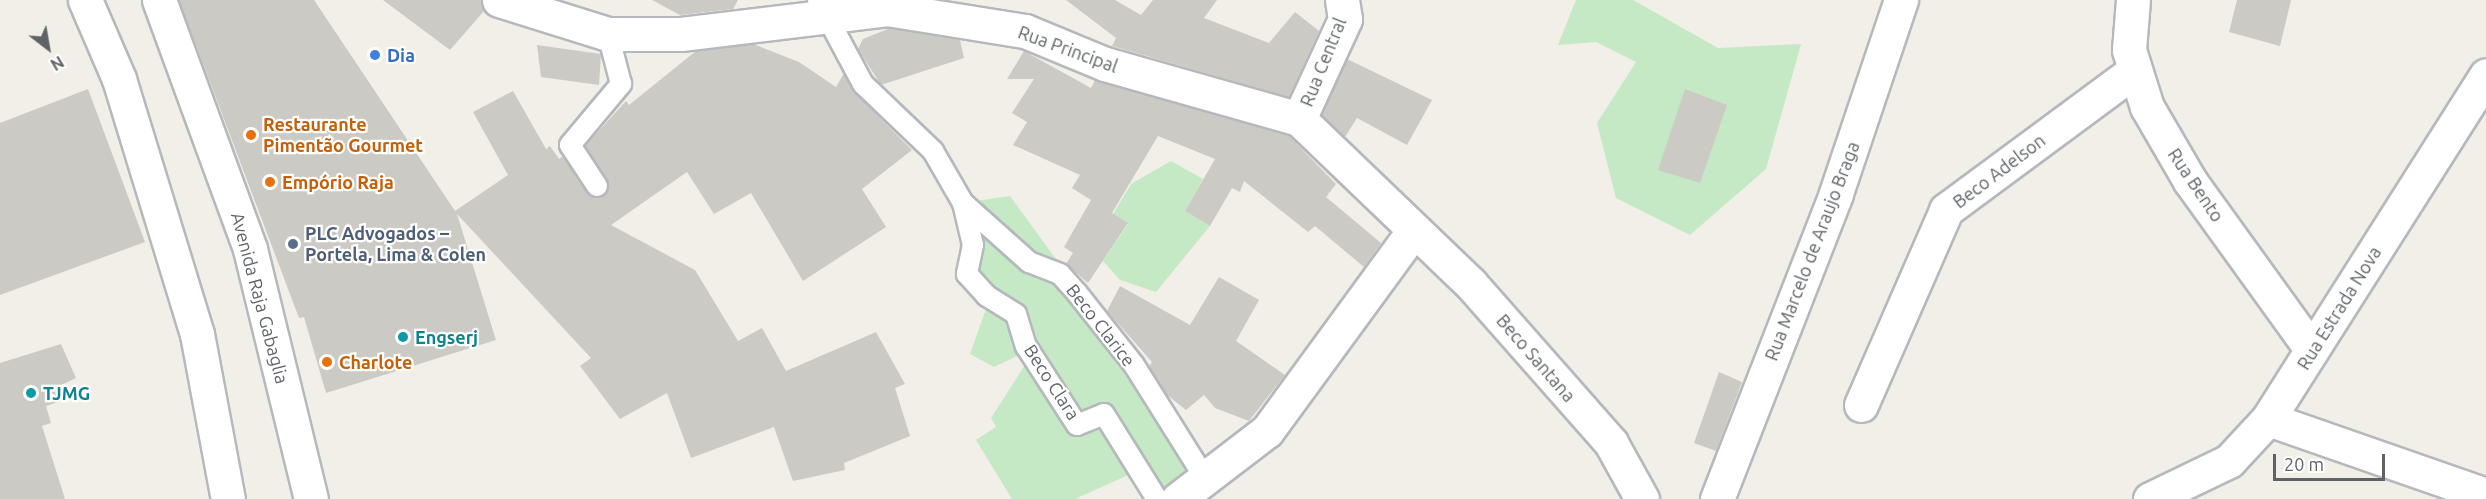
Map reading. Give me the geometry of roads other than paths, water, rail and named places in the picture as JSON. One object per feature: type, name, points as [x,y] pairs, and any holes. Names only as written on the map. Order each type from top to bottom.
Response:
[{"type":"street","points":[[85,0],[119,79],[197,334],[228,499]]},
{"type":"street","name":"Avenida Raja Gabaglia","points":[[159,0],[250,249],[311,499]]},
{"type":"street","name":"Rua Principal","points":[[499,0],[608,34],[681,34],[822,8],[887,9],[1024,31],[1105,64],[1299,119],[1314,127],[1414,230]]},
{"type":"street","name":"Rua Marcelo de Araujo Braga","points":[[1717,499],[1836,193],[1901,0]]},
{"type":"street","name":"Rua Bento","points":[[2133,0],[2129,50],[2147,107],[2190,182],[2313,350]]},
{"type":"street","name":"Rua Central","points":[[1299,119],[1345,18],[1342,2]]},
{"type":"street","name":"Beco Adelson","points":[[1861,405],[1946,210],[2135,70]]},
{"type":"street","name":"Rua Estrada Nova","points":[[2150,499],[2229,461],[2268,419],[2486,75]]},
{"type":"street","points":[[1178,499],[1206,480],[1267,431],[1414,230]]},
{"type":"street","name":"Beco Santana","points":[[1414,230],[1471,284],[1611,443],[1642,499]]},
{"type":"street","points":[[2268,419],[2486,495]]},
{"type":"lane","points":[[822,8],[863,84],[933,151],[963,203]]},
{"type":"lane","points":[[597,186],[570,145],[621,84],[608,34]]},
{"type":"lane","name":"Beco Clarice","points":[[963,203],[1029,262],[1060,274],[1072,287],[1134,365],[1206,480]]},
{"type":"lane","name":"Beco Clara","points":[[963,203],[973,245],[967,274],[987,296],[1016,314],[1026,346],[1077,425],[1104,414],[1157,499]]},
{"type":"place","name":"Dia","points":[[375,55]]},
{"type":"place","name":"Restaurante Pimentão Gourmet","points":[[251,135]]},
{"type":"place","name":"Empório Raja","points":[[270,182]]},
{"type":"place","name":"PLC Advogados – Portela, Lima & Colen","points":[[293,244]]},
{"type":"place","name":"Engserj","points":[[403,337]]},
{"type":"place","name":"Charlote","points":[[327,362]]},
{"type":"place","name":"TJMG","points":[[31,393]]}]
